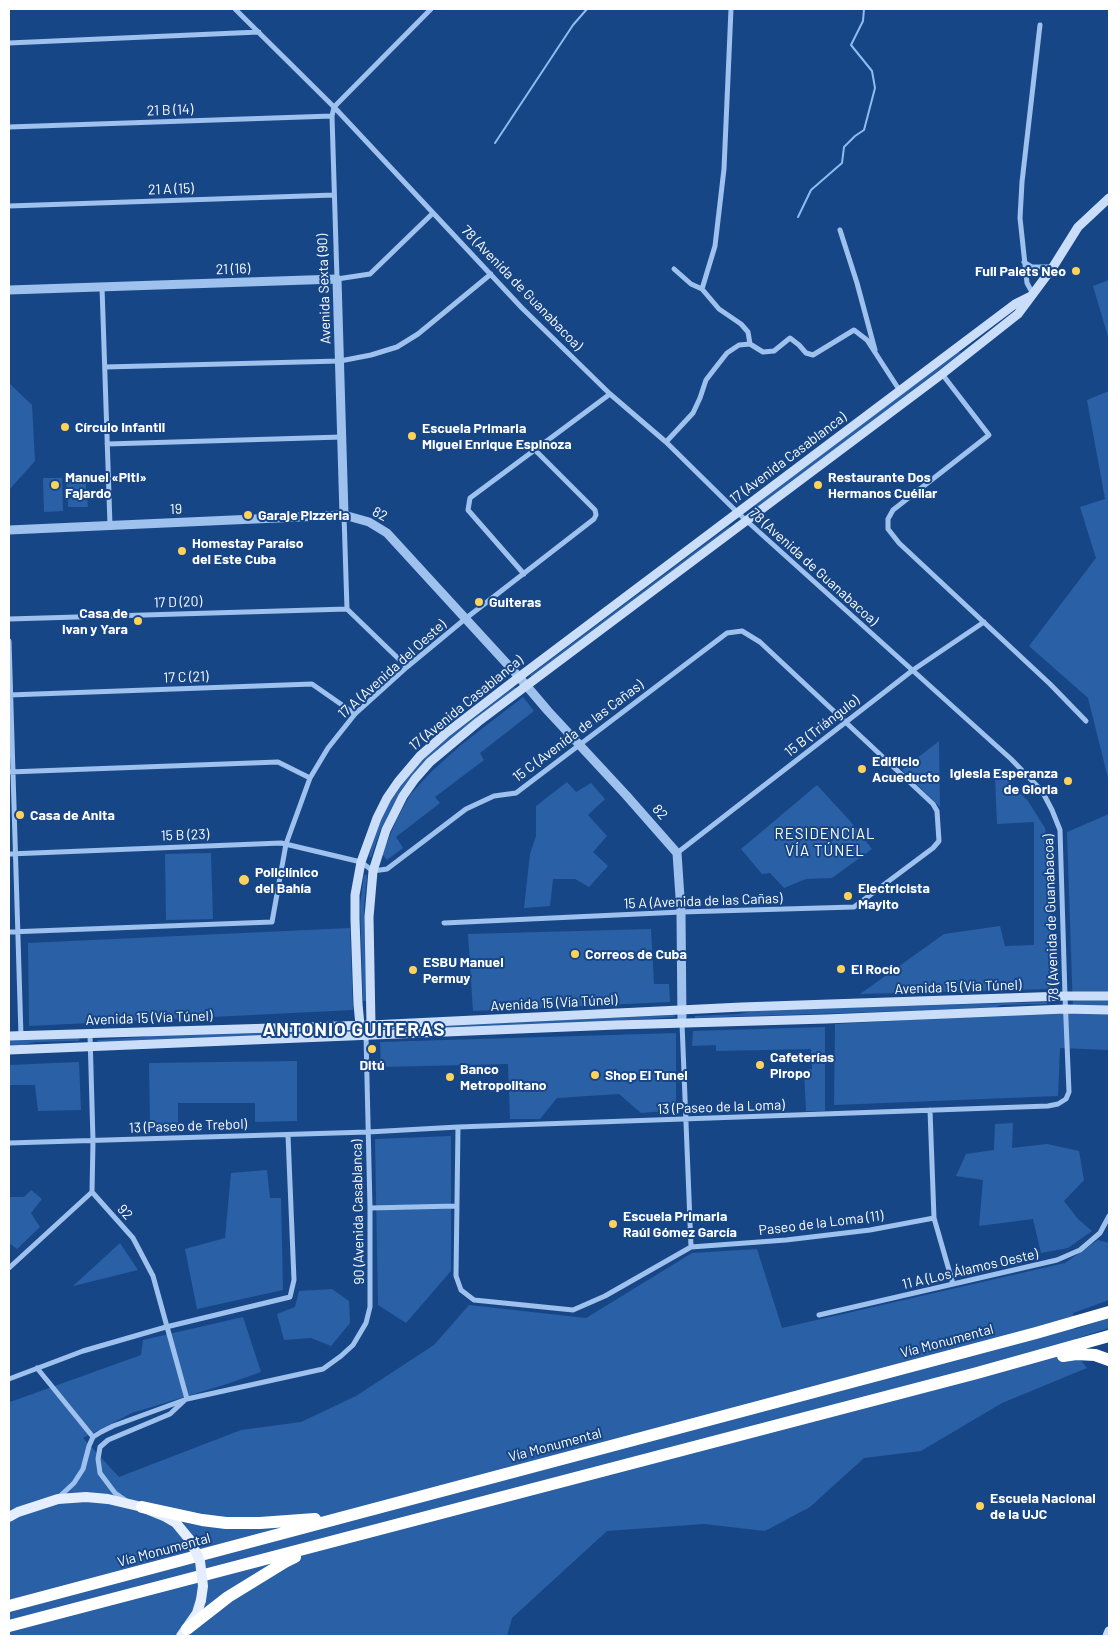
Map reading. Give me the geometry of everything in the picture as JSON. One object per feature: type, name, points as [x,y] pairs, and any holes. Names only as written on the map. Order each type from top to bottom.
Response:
[{"type":"highway","name":"Vía Monumental","points":[[9,1606],[1106,1313]]},
{"type":"highway","points":[[9,1626],[977,1373],[1109,1336]]},
{"type":"highway","points":[[977,1373],[1076,1354],[1109,1360]]},
{"type":"highway","points":[[138,1506],[202,1520],[226,1523],[305,1520],[354,1514]]},
{"type":"highway","points":[[184,1632],[228,1597],[258,1578],[285,1562],[329,1543]]},
{"type":"main road","points":[[1033,295],[1078,227],[1109,198]]},
{"type":"main road","name":"17 (Avenida Casablanca)","points":[[366,1036],[360,1025],[355,919],[355,895],[361,862],[377,818],[398,782],[420,756],[445,734],[519,677],[1015,304],[1033,295]]},
{"type":"main road","name":"17 (Avenida Casablanca)","points":[[366,1036],[371,1025],[369,917],[373,871],[386,830],[403,796],[430,762],[453,742],[942,374],[1018,314],[1033,295]]},
{"type":"main road","points":[[974,336],[977,346]]},
{"type":"main road","name":"Avenida 15 (Vía Túnel)","points":[[9,1036],[371,1025],[682,1010],[1104,996]]},
{"type":"main road","name":"Avenida 15 (Vía Túnel)","points":[[9,1050],[682,1023],[826,1020],[1065,1009],[1109,1010]]},
{"type":"main road","points":[[12,1513],[58,1498],[94,1498],[138,1506],[176,1523],[190,1540],[200,1561],[203,1586],[197,1613],[184,1632]]},
{"type":"main road","points":[[1107,1636],[1109,1631]]},
{"type":"street","name":"78 (Avenida de Guanabacoa)","points":[[236,9],[334,107],[522,308],[610,394],[666,442],[738,513],[1011,759],[1042,791],[1060,830],[1069,1092]]},
{"type":"street","points":[[334,107],[431,9]]},
{"type":"street","points":[[702,289],[715,246],[724,169],[731,9]]},
{"type":"street","points":[[1033,295],[1026,282],[1020,218],[1022,182],[1040,25]]},
{"type":"street","points":[[9,42],[258,32]]},
{"type":"street","name":"Avenida Sexta (90)","points":[[334,107],[332,116],[334,195],[347,609]]},
{"type":"street","name":"21 B (14)","points":[[9,128],[332,116]]},
{"type":"street","name":"21 A (15)","points":[[9,206],[334,195]]},
{"type":"street","name":"21 (16)","points":[[9,290],[337,279],[370,274],[433,213]]},
{"type":"street","points":[[840,230],[857,283],[876,354]]},
{"type":"street","points":[[1024,262],[1032,266],[1053,267]]},
{"type":"street","points":[[674,269],[691,284],[702,289],[719,310],[741,324],[748,332],[750,344]]},
{"type":"street","points":[[105,367],[340,361],[371,355],[397,347],[418,334],[491,274]]},
{"type":"street","points":[[102,287],[110,525]]},
{"type":"street","points":[[666,442],[693,413],[706,380],[727,353],[739,345],[750,344],[763,352],[774,351],[790,338],[806,353],[813,355],[854,330],[867,340],[900,391]]},
{"type":"street","points":[[942,374],[989,435],[893,510],[888,519],[888,529],[898,543],[1050,684],[1086,721]]},
{"type":"street","points":[[524,574],[468,510],[470,498],[610,394]]},
{"type":"street","points":[[107,444],[342,437]]},
{"type":"street","name":"17 A (Avenida del Oeste)","points":[[18,932],[272,922],[286,844],[310,778],[328,748],[355,714],[407,667],[465,619],[594,519],[596,515],[595,510],[535,450]]},
{"type":"street","name":"19","points":[[9,530],[344,515]]},
{"type":"street","name":"82","points":[[344,515],[369,522],[387,533],[677,853]]},
{"type":"street","points":[[347,609],[407,667]]},
{"type":"street","name":"17 D (20)","points":[[9,619],[347,609]]},
{"type":"street","name":"15 B (Triángulo)","points":[[677,853],[913,670],[984,622]]},
{"type":"street","name":"15 C (Avenida de las Cañas)","points":[[373,871],[392,867],[466,809],[494,796],[516,793],[727,633],[742,631],[760,642],[845,722]]},
{"type":"street","points":[[9,641],[11,772],[21,1036]]},
{"type":"street","name":"17 C (21)","points":[[10,695],[312,684],[355,714]]},
{"type":"street","name":"15 A (Avenida de las Cañas)","points":[[444,923],[681,912],[854,907],[933,848],[938,841],[937,811],[933,804],[845,722]]},
{"type":"street","points":[[11,772],[278,762],[310,778]]},
{"type":"street","name":"15 B (23)","points":[[9,854],[281,843],[361,862]]},
{"type":"street","points":[[677,853],[681,912],[682,1023],[691,1247]]},
{"type":"street","points":[[361,862],[373,871]]},
{"type":"street","points":[[9,932],[18,932]]},
{"type":"street","points":[[9,1268],[92,1192],[93,1141],[90,1034]]},
{"type":"street","name":"90 (Avenida Casablanca)","points":[[187,1399],[323,1369],[353,1345],[366,1323],[370,1300],[370,1208],[366,1036]]},
{"type":"street","name":"13 (Paseo de la Loma)","points":[[368,1132],[686,1118],[1048,1106],[1058,1104],[1066,1099],[1069,1092]]},
{"type":"street","points":[[930,1110],[934,1218],[953,1284]]},
{"type":"street","points":[[370,1208],[456,1206],[458,1127]]},
{"type":"street","name":"13 (Paseo de Trebol)","points":[[9,1143],[368,1132]]},
{"type":"street","points":[[9,1380],[82,1351],[166,1327],[290,1297],[294,1280],[288,1134]]},
{"type":"street","name":"92","points":[[92,1192],[133,1238],[153,1276],[187,1399]]},
{"type":"street","name":"Paseo de la Loma (11)","points":[[456,1206],[456,1276],[461,1290],[474,1300],[573,1310],[605,1296],[691,1247],[792,1239],[870,1230],[934,1218]]},
{"type":"street","name":"11 A (Los Álamos Oeste)","points":[[819,1315],[1057,1260],[1080,1250],[1100,1233],[1109,1216]]},
{"type":"street","points":[[37,1368],[94,1437]]},
{"type":"street","points":[[58,1498],[74,1483],[83,1469],[89,1446],[94,1437],[113,1426],[187,1399]]},
{"type":"street","points":[[138,1506],[115,1493],[103,1478],[100,1473],[98,1459],[100,1447],[108,1440],[170,1414],[187,1399]]},
{"type":"shaded area","points":[[1109,280],[1109,340],[1093,286]]},
{"type":"shaded area","points":[[958,351],[961,353],[757,509],[754,506]]},
{"type":"shaded area","points":[[9,383],[32,405],[35,461],[9,490]]},
{"type":"shaded area","points":[[1109,391],[1109,782],[1088,698],[1029,646],[1096,558],[1080,507],[1105,499],[1087,400]]},
{"type":"shaded area","points":[[43,478],[62,478],[63,511],[44,512]]},
{"type":"shaded area","points":[[66,480],[86,480],[86,489],[67,490]]},
{"type":"shaded area","points":[[87,497],[88,507],[68,507],[68,498]]},
{"type":"shaded area","points":[[729,526],[731,529],[532,677],[530,675]]},
{"type":"shaded area","points":[[514,687],[516,689],[409,780],[394,803],[381,829],[371,857],[369,857],[377,827],[390,801],[406,779],[425,757],[441,743]]},
{"type":"shaded area","points":[[523,697],[534,711],[480,753],[484,760],[435,797],[440,803],[396,837],[403,848],[387,860],[382,854],[410,795],[431,772],[461,745]]},
{"type":"shaded area","points":[[939,741],[940,807],[902,770]]},
{"type":"shaded area","points":[[999,772],[1028,801],[1045,828],[1049,854],[1052,989],[860,994],[944,934],[1000,926],[1005,946],[1034,945],[1034,822],[997,824],[995,777]]},
{"type":"shaded area","points":[[567,782],[576,792],[591,783],[605,799],[588,815],[607,836],[593,852],[608,866],[589,887],[575,879],[553,879],[550,906],[524,908],[530,854],[536,836],[536,806]]},
{"type":"shaded area","points":[[817,785],[850,821],[872,849],[832,878],[806,879],[784,888],[770,873],[762,874],[741,849]]},
{"type":"shaded area","points":[[1109,814],[1109,1050],[1060,1048],[1058,1096],[834,1105],[835,1024],[1073,1011],[1067,832]]},
{"type":"shaded area","points":[[211,853],[213,919],[166,920],[165,854]]},
{"type":"shaded area","points":[[364,875],[367,875],[364,908],[367,1001],[363,1001],[360,905]]},
{"type":"shaded area","points":[[350,928],[353,1010],[29,1026],[28,943]]},
{"type":"shaded area","points":[[651,929],[654,984],[669,984],[670,1002],[473,1011],[468,934]]},
{"type":"shaded area","points":[[1047,1002],[1047,1004],[1001,1005],[994,1008],[695,1018],[695,1016],[739,1014],[756,1010]]},
{"type":"shaded area","points":[[674,1015],[675,1017],[619,1021],[374,1032],[374,1030],[429,1028],[435,1026]]},
{"type":"shaded area","points":[[825,1027],[825,1111],[806,1111],[804,1070],[812,1069],[811,1049],[716,1051],[716,1045],[692,1046],[693,1031]]},
{"type":"shaded area","points":[[357,1029],[306,1032],[302,1034],[98,1042],[97,1040],[145,1037],[155,1034]]},
{"type":"shaded area","points":[[676,1033],[676,1110],[641,1113],[619,1094],[557,1098],[540,1119],[510,1119],[508,1064],[381,1067],[380,1042]]},
{"type":"shaded area","points":[[80,1038],[79,1041],[35,1042],[9,1046],[9,1040]]},
{"type":"shaded area","points":[[297,1061],[297,1121],[255,1122],[255,1103],[178,1103],[178,1126],[150,1126],[149,1063]]},
{"type":"shaded area","points":[[79,1062],[81,1110],[38,1111],[35,1085],[9,1085],[9,1065]]},
{"type":"shaded area","points":[[1013,1123],[1012,1148],[1047,1144],[1079,1151],[1084,1180],[1064,1201],[1078,1219],[1092,1231],[1068,1248],[1041,1253],[1033,1219],[979,1226],[983,1180],[956,1176],[966,1154],[994,1150],[995,1124]]},
{"type":"shaded area","points":[[451,1136],[451,1271],[406,1323],[378,1305],[375,1139]]},
{"type":"shaded area","points":[[267,1170],[270,1198],[281,1198],[283,1290],[197,1309],[185,1249],[225,1238],[231,1173]]},
{"type":"shaded area","points":[[31,1190],[42,1199],[31,1213],[40,1227],[17,1249],[9,1243],[9,1197],[24,1197]]},
{"type":"shaded area","points":[[1098,1240],[1109,1243],[1109,1300],[1073,1313],[1075,1329],[1109,1318],[1109,1328],[1075,1339],[1076,1354],[1087,1368],[1002,1403],[921,1451],[864,1458],[810,1507],[765,1531],[704,1524],[607,1531],[512,1618],[507,1636],[9,1636],[9,1401],[141,1355],[143,1340],[243,1317],[261,1372],[132,1413],[83,1438],[119,1477],[241,1430],[301,1422],[356,1396],[434,1345],[469,1305],[586,1318],[692,1253],[757,1249],[782,1328],[1065,1263]]},
{"type":"shaded area","points":[[120,1243],[138,1270],[73,1286]]},
{"type":"shaded area","points":[[332,1289],[349,1301],[350,1323],[331,1346],[311,1338],[284,1340],[277,1314],[295,1307],[299,1291]]},
{"type":"waterway","points":[[495,143],[573,25],[587,9]]},
{"type":"waterway","points":[[798,217],[811,190],[842,163],[844,147],[864,130],[875,88],[872,71],[851,45],[863,21],[864,9]]},
{"type":"place","name":"Full Palets Neo","points":[[1076,271]]},
{"type":"place","name":"Círculo Infantil","points":[[65,427]]},
{"type":"place","name":"Escuela Primaria Miguel Enrique Espinoza","points":[[412,436]]},
{"type":"place","name":"Manuel «Piti» Fajardo","points":[[55,485]]},
{"type":"place","name":"Restaurante Dos Hermanos Cuéllar","points":[[818,485]]},
{"type":"place","name":"Garaje Pizzeria","points":[[248,515]]},
{"type":"place","name":"Homestay Paraíso del Este Cuba","points":[[182,551]]},
{"type":"place","name":"Guiteras","points":[[479,602]]},
{"type":"place","name":"Casa de Ivan y Yara","points":[[138,621]]},
{"type":"place","name":"Edificio Acueducto","points":[[862,769]]},
{"type":"place","name":"Iglesia Esperanza de Gloria","points":[[1068,781]]},
{"type":"place","name":"Casa de Anita","points":[[20,815]]},
{"type":"place","name":"Policlínico del Bahía","points":[[244,880]]},
{"type":"place","name":"Electricista Mayito","points":[[848,896]]},
{"type":"place","name":"Correos de Cuba","points":[[575,954]]},
{"type":"place","name":"El Rocío","points":[[841,969]]},
{"type":"place","name":"ESBU Manuel Permuy","points":[[413,970]]},
{"type":"place","name":"Ditú","points":[[372,1049]]},
{"type":"place","name":"Cafeterías Piropo","points":[[760,1065]]},
{"type":"place","name":"Shop El Tunel","points":[[595,1075]]},
{"type":"place","name":"Banco Metropolitano","points":[[450,1077]]},
{"type":"place","name":"Escuela Primaria Raúl Gómez García","points":[[613,1224]]},
{"type":"place","name":"Escuela Nacional de la UJC","points":[[980,1506]]},
{"type":"district","name":"RESIDENCIAL VÍA TÚNEL","points":[[825,842]]},
{"type":"district","name":"ANTONIO GUITERAS","points":[[354,1030]]}]
